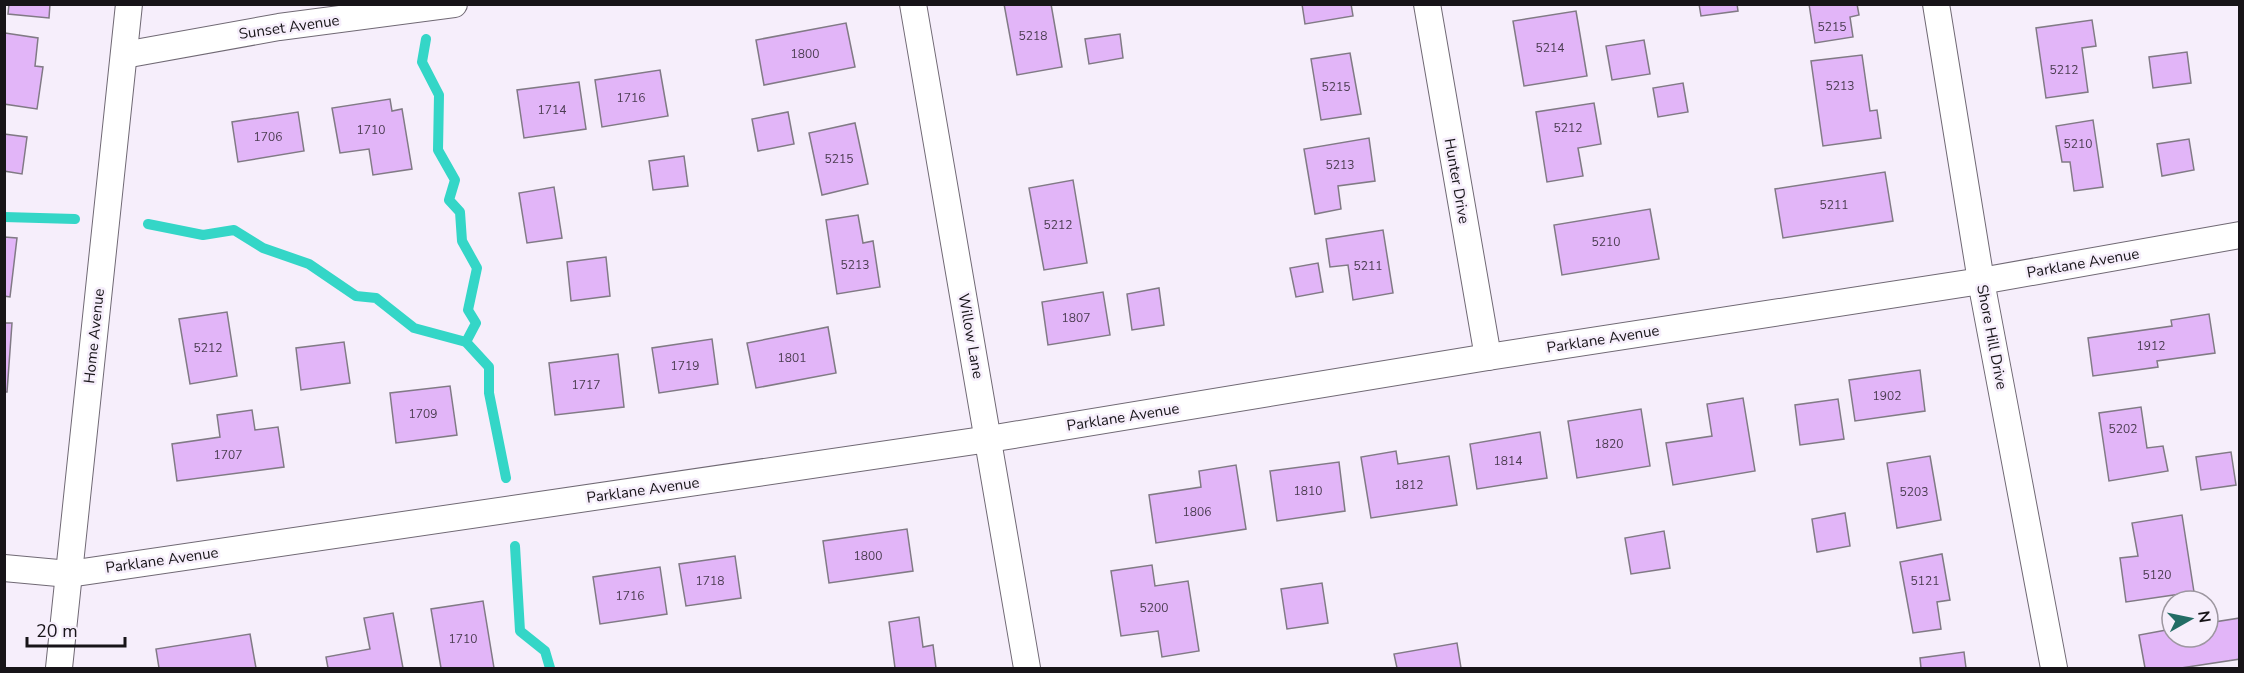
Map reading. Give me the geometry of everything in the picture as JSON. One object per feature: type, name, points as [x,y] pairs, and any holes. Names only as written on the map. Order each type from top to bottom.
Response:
[{"type":"street","name":"Home Avenue","points":[[59,669],[129,4]]},
{"type":"street","name":"Sunset Avenue","points":[[124,54],[279,27],[454,4]]},
{"type":"street","name":"Willow Lane","points":[[913,4],[1027,669]]},
{"type":"street","name":"Hunter Drive","points":[[1427,4],[1488,357]]},
{"type":"street","name":"Shore Hill Drive","points":[[1936,4],[1981,281],[2054,669]]},
{"type":"street","name":"Parklane Avenue","points":[[4,568],[69,574],[989,439],[1488,357],[1981,281],[2240,235]]},
{"type":"building","points":[[9,4],[50,4],[49,18],[8,14]]},
{"type":"building","points":[[1004,4],[1051,4],[1062,67],[1017,75]]},
{"type":"building","points":[[1302,4],[1351,4],[1353,16],[1305,24]]},
{"type":"building","points":[[1699,4],[1737,4],[1738,11],[1701,16]]},
{"type":"building","points":[[1809,4],[1857,4],[1859,15],[1850,17],[1853,37],[1815,43]]},
{"type":"building","points":[[1576,11],[1587,76],[1524,86],[1513,21]]},
{"type":"building","points":[[2092,20],[2096,46],[2082,48],[2088,92],[2046,98],[2036,28]]},
{"type":"building","points":[[846,23],[855,67],[764,85],[756,40]]},
{"type":"building","points":[[5,33],[38,38],[35,66],[43,67],[37,109],[4,104]]},
{"type":"building","points":[[1120,34],[1123,58],[1089,64],[1085,39]]},
{"type":"building","points":[[1644,40],[1650,74],[1612,80],[1606,46]]},
{"type":"building","points":[[2187,52],[2191,83],[2153,88],[2149,57]]},
{"type":"building","points":[[1350,53],[1361,114],[1321,120],[1311,59]]},
{"type":"building","points":[[1862,55],[1870,111],[1877,110],[1881,138],[1823,146],[1811,61]]},
{"type":"building","points":[[660,70],[668,116],[602,127],[595,80]]},
{"type":"building","points":[[579,82],[586,129],[524,138],[517,90]]},
{"type":"building","points":[[1683,83],[1688,112],[1658,117],[1653,88]]},
{"type":"building","points":[[390,99],[392,111],[402,109],[412,169],[373,175],[369,149],[340,153],[332,108]]},
{"type":"building","points":[[1594,103],[1601,144],[1578,148],[1583,176],[1547,182],[1536,112]]},
{"type":"building","points":[[298,112],[304,151],[238,162],[232,122]]},
{"type":"building","points":[[788,112],[794,144],[758,151],[752,119]]},
{"type":"building","points":[[2093,120],[2103,187],[2074,191],[2070,162],[2062,162],[2056,126]]},
{"type":"building","points":[[855,123],[868,184],[822,195],[809,133]]},
{"type":"building","points":[[4,134],[27,137],[22,174],[4,171]]},
{"type":"building","points":[[1369,138],[1375,181],[1338,186],[1341,209],[1315,214],[1304,149]]},
{"type":"building","points":[[2189,139],[2194,170],[2162,176],[2157,144]]},
{"type":"building","points":[[684,156],[688,186],[653,190],[649,161]]},
{"type":"building","points":[[1885,172],[1893,221],[1783,238],[1775,189]]},
{"type":"building","points":[[1073,180],[1087,263],[1044,270],[1029,188]]},
{"type":"building","points":[[554,187],[562,238],[527,243],[519,193]]},
{"type":"building","points":[[1650,209],[1659,259],[1562,275],[1554,225]]},
{"type":"building","points":[[858,215],[863,243],[873,241],[880,287],[837,294],[826,220]]},
{"type":"building","points":[[1383,230],[1393,293],[1353,300],[1348,265],[1330,267],[1326,239]]},
{"type":"building","points":[[4,237],[17,238],[10,297],[4,296]]},
{"type":"building","points":[[606,257],[610,296],[571,301],[567,262]]},
{"type":"building","points":[[1318,263],[1323,292],[1296,297],[1290,268]]},
{"type":"building","points":[[1159,288],[1164,325],[1132,330],[1127,294]]},
{"type":"building","points":[[1103,292],[1110,335],[1048,345],[1042,302]]},
{"type":"building","points":[[227,312],[237,376],[190,384],[179,319]]},
{"type":"building","points":[[2209,314],[2215,353],[2157,361],[2158,367],[2093,376],[2088,338],[2172,326],[2171,320]]},
{"type":"building","points":[[4,323],[12,323],[7,392],[4,392]]},
{"type":"building","points":[[828,327],[836,373],[756,388],[747,343]]},
{"type":"building","points":[[712,339],[718,384],[659,393],[652,348]]},
{"type":"building","points":[[344,342],[350,383],[301,390],[296,348]]},
{"type":"building","points":[[618,354],[624,407],[555,415],[549,363]]},
{"type":"building","points":[[1920,370],[1925,411],[1855,421],[1849,380]]},
{"type":"building","points":[[450,386],[457,435],[396,443],[390,393]]},
{"type":"building","points":[[1743,398],[1755,471],[1673,485],[1666,443],[1712,436],[1707,404]]},
{"type":"building","points":[[1838,399],[1844,439],[1800,445],[1795,405]]},
{"type":"building","points":[[2141,407],[2147,448],[2163,446],[2168,471],[2109,481],[2099,413]]},
{"type":"building","points":[[1641,409],[1650,466],[1577,478],[1568,421]]},
{"type":"building","points":[[252,410],[255,430],[278,427],[284,467],[177,481],[172,444],[220,437],[217,415]]},
{"type":"building","points":[[1540,432],[1547,478],[1477,489],[1470,444]]},
{"type":"building","points":[[1396,451],[1398,464],[1449,456],[1457,505],[1371,518],[1361,457]]},
{"type":"building","points":[[2231,452],[2236,485],[2201,490],[2196,457]]},
{"type":"building","points":[[1930,456],[1941,520],[1897,528],[1887,463]]},
{"type":"building","points":[[1339,462],[1345,511],[1277,521],[1270,471]]},
{"type":"building","points":[[1236,465],[1246,529],[1156,543],[1149,495],[1201,487],[1199,471]]},
{"type":"building","points":[[1845,513],[1850,546],[1817,552],[1812,519]]},
{"type":"building","points":[[2182,515],[2194,589],[2160,589],[2160,597],[2126,602],[2120,558],[2138,556],[2132,523]]},
{"type":"building","points":[[907,529],[913,571],[829,583],[823,541]]},
{"type":"building","points":[[1664,531],[1670,568],[1631,574],[1625,538]]},
{"type":"building","points":[[1942,554],[1950,600],[1937,602],[1941,629],[1913,633],[1900,562]]},
{"type":"building","points":[[735,556],[741,598],[686,606],[679,564]]},
{"type":"building","points":[[1152,565],[1155,586],[1188,581],[1199,651],[1162,657],[1158,631],[1121,636],[1111,571]]},
{"type":"building","points":[[660,567],[667,614],[600,624],[593,577]]},
{"type":"building","points":[[1322,583],[1328,623],[1287,629],[1281,589]]},
{"type":"building","points":[[483,601],[494,668],[441,668],[431,609]]},
{"type":"building","points":[[393,613],[403,668],[328,668],[326,657],[370,649],[364,618]]},
{"type":"building","points":[[919,617],[923,647],[933,645],[936,668],[895,668],[889,622]]},
{"type":"building","points":[[2240,618],[2240,659],[2181,668],[2145,668],[2139,635],[2160,631],[2160,649],[2220,649],[2220,621]]},
{"type":"building","points":[[250,634],[256,668],[159,668],[156,649]]},
{"type":"building","points":[[1457,643],[1461,668],[1397,668],[1394,654]]},
{"type":"building","points":[[1964,652],[1966,668],[1921,668],[1920,658]]},
{"type":"waterway","points":[[426,39],[422,62],[439,95],[438,150],[455,180],[449,200],[460,212],[462,241],[477,268],[468,310],[476,323],[466,342]]},
{"type":"waterway","points":[[4,217],[75,219]]},
{"type":"waterway","points":[[148,224],[203,235],[234,230],[263,248],[309,264],[356,296],[376,298],[414,328],[466,342],[489,367],[489,393],[506,478]]},
{"type":"waterway","points":[[515,546],[520,631],[545,651],[550,668]]}]
